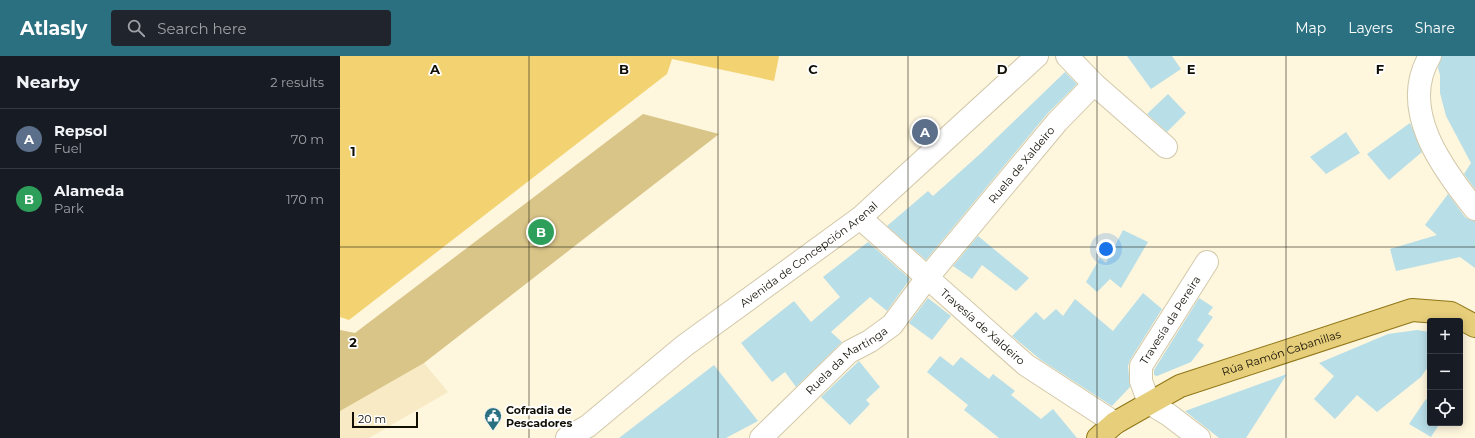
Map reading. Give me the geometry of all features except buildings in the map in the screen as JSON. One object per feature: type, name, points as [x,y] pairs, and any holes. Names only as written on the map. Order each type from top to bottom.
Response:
[{"type":"main road","name":"Rúa Ramón Cabanillas","points":[[1098,438],[1115,423],[1180,386],[1412,310],[1451,313],[1475,326]]},
{"type":"street","name":"Avenida de Concepción Arenal","points":[[568,438],[594,432],[684,346],[860,218],[1037,56]]},
{"type":"street","points":[[1067,56],[1094,84],[1166,147]]},
{"type":"street","points":[[1430,56],[1420,79],[1419,103],[1425,130],[1440,160],[1475,209]]},
{"type":"street","name":"Ruela de Xaldeiro","points":[[928,278],[1057,122],[1094,84]]},
{"type":"street","name":"Travesía de Xaldeiro","points":[[860,218],[1026,365],[1115,423]]},
{"type":"street","name":"Travesía da Pereira","points":[[1149,403],[1141,381],[1141,366],[1207,262]]},
{"type":"street","name":"Ruela da Martinga","points":[[760,438],[849,352],[870,341],[892,325],[928,278]]},
{"type":"street","points":[[1149,403],[1169,415],[1199,438]]},
{"type":"shaded area","points":[[340,56],[779,56],[774,81],[672,59],[667,74],[349,320],[340,317]]},
{"type":"shaded area","points":[[643,114],[719,134],[424,363],[340,411],[340,330],[355,333]]},
{"type":"shaded area","points":[[340,330],[355,333],[424,363],[448,392],[369,438],[340,438]]},
{"type":"place","name":"Repsol","points":[[925,132]]},
{"type":"place","name":"Alameda","points":[[541,232]]},
{"type":"place","name":"Cofradia de Pescadores","points":[[493,431]]}]
